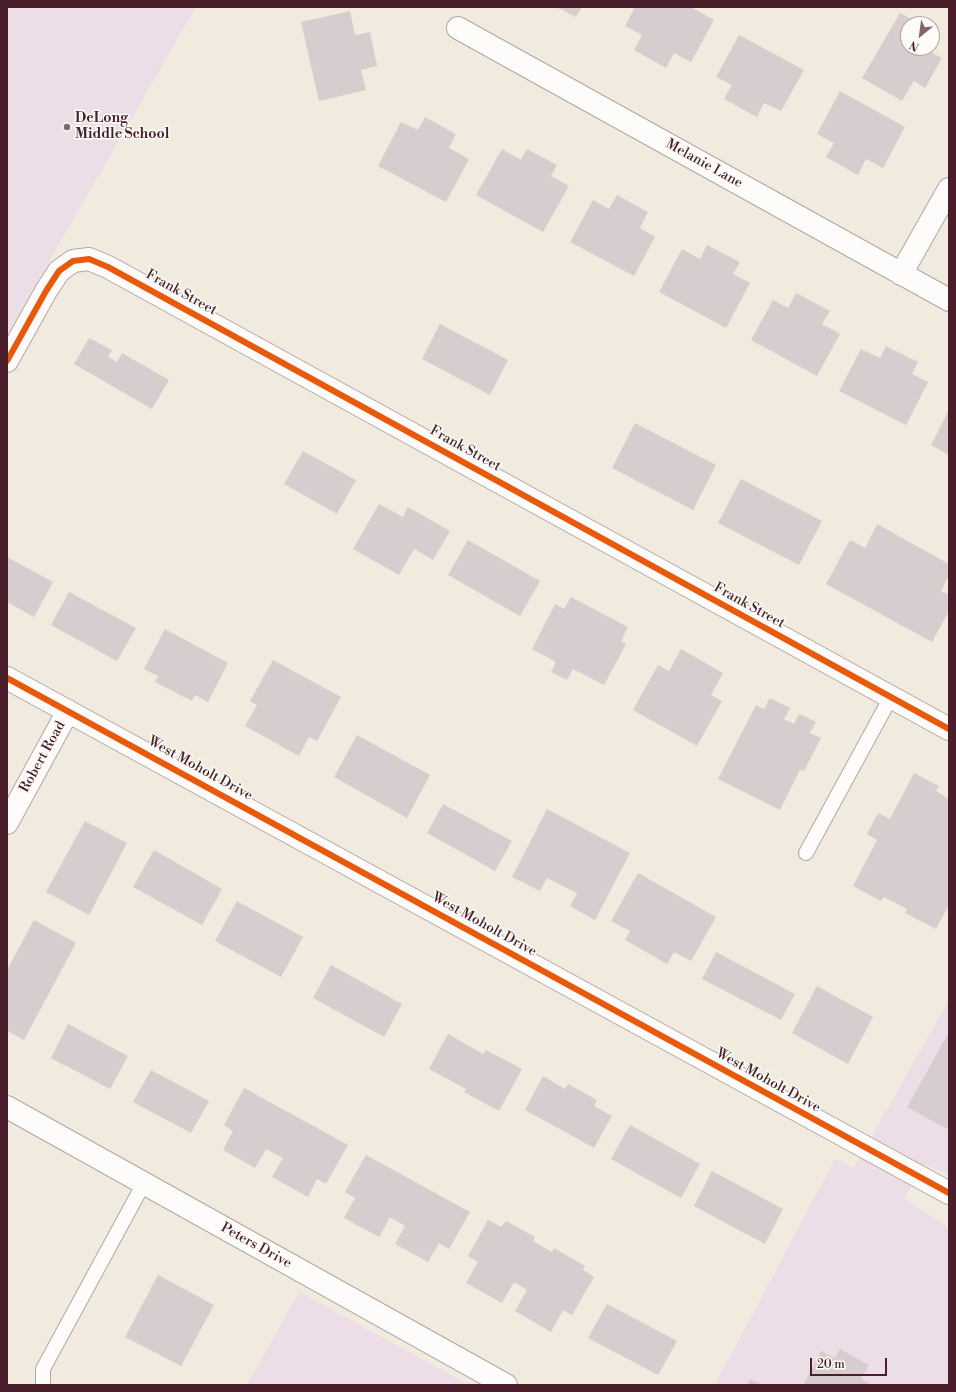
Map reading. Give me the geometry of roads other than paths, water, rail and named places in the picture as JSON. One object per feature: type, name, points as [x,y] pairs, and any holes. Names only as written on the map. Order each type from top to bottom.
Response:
[{"type":"street","name":"Melanie Lane","points":[[458,28],[949,300]]},
{"type":"street","points":[[901,274],[949,189]]},
{"type":"street","name":"Frank Street","points":[[7,361],[46,291],[59,271],[73,260],[89,259],[115,271],[949,729]]},
{"type":"street","name":"West Moholt Drive","points":[[7,678],[949,1193]]},
{"type":"street","name":"Robert Road","points":[[7,823],[68,711]]},
{"type":"street","name":"Peters Drive","points":[[7,1107],[506,1385]]},
{"type":"lane","points":[[806,853],[891,697]]},
{"type":"lane","points":[[43,1385],[43,1368],[144,1183]]},
{"type":"place","name":"DeLong Middle School","points":[[67,127]]}]
